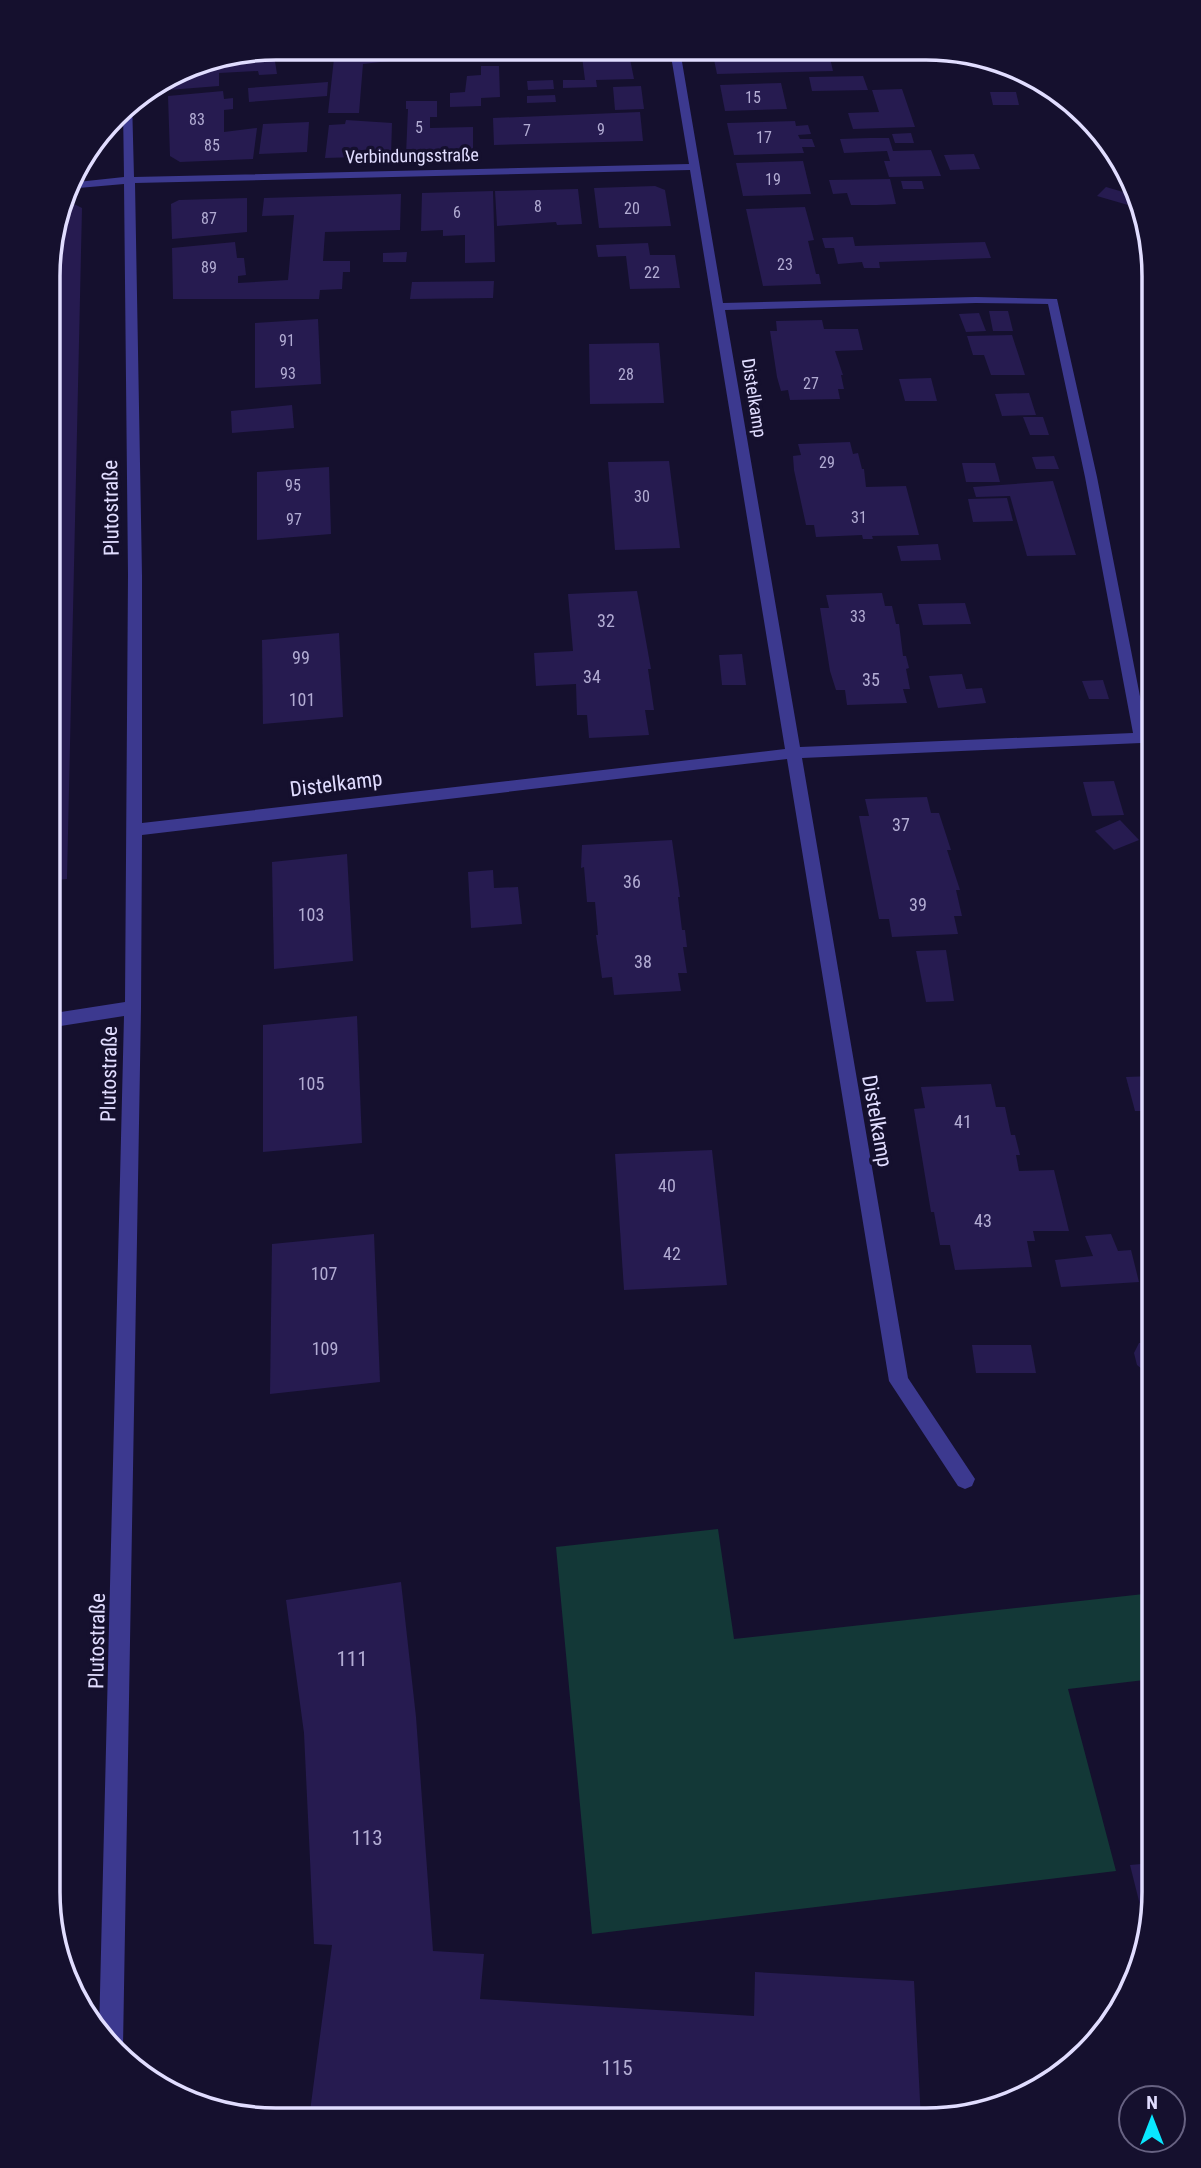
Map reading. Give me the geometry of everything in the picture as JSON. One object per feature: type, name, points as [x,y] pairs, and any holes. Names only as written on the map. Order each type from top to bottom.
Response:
[{"type":"street","name":"Distelkamp","points":[[677,60],[899,1381],[965,1479]]},
{"type":"street","name":"Plutostraße","points":[[111,2033],[133,1008],[135,575],[128,118]]},
{"type":"street","name":"Verbindungsstraße","points":[[80,185],[130,180],[695,167]]},
{"type":"street","points":[[719,307],[976,300],[1053,301],[1142,713]]},
{"type":"street","name":"Distelkamp","points":[[134,830],[793,753],[1142,737]]},
{"type":"street","points":[[60,1019],[133,1008]]},
{"type":"green space","points":[[718,1529],[734,1639],[1141,1594],[1141,1680],[1068,1689],[1116,1871],[592,1934],[556,1547]]},
{"type":"building","points":[[275,60],[277,74],[259,75],[258,71],[219,73],[219,86],[168,90],[193,76],[220,67]]},
{"type":"building","points":[[334,60],[398,60],[363,64],[359,113],[328,113]]},
{"type":"building","points":[[582,60],[630,60],[634,79],[596,80],[597,87],[563,88],[563,80],[585,80]]},
{"type":"building","points":[[714,60],[830,60],[833,71],[717,74]]},
{"type":"building","points":[[481,66],[499,66],[500,97],[481,98],[481,106],[450,107],[450,93],[465,92],[467,76],[481,75]]},
{"type":"building","points":[[863,76],[868,90],[812,91],[809,77]]},
{"type":"building","points":[[553,80],[554,89],[528,90],[527,81]]},
{"type":"building","points":[[328,82],[327,96],[249,102],[248,88]]},
{"type":"building","points":[[781,83],[787,109],[725,111],[720,85]]},
{"type":"building","points":[[641,86],[644,109],[615,110],[613,87]]},
{"type":"building","points":[[902,89],[915,127],[853,129],[848,113],[879,112],[872,90]]},
{"type":"building","points":[[223,91],[224,99],[233,98],[233,109],[224,110],[224,132],[257,128],[253,159],[180,162],[170,156],[168,96]]},
{"type":"building","points":[[990,92],[1016,92],[1019,105],[993,105]]},
{"type":"building","points":[[555,95],[556,102],[527,103],[527,96]]},
{"type":"building","points":[[406,101],[437,101],[437,117],[430,117],[430,128],[473,127],[473,153],[406,155]]},
{"type":"building","points":[[640,112],[643,141],[494,145],[493,118]]},
{"type":"building","points":[[346,120],[392,123],[391,156],[325,158],[329,125],[345,124]]},
{"type":"building","points":[[795,121],[796,126],[808,125],[811,134],[798,135],[800,139],[812,139],[815,147],[802,147],[804,153],[734,155],[727,123]]},
{"type":"building","points":[[309,122],[307,152],[259,154],[263,124]]},
{"type":"building","points":[[911,133],[914,143],[895,143],[892,134]]},
{"type":"building","points":[[889,138],[893,151],[931,150],[941,176],[889,177],[884,161],[890,161],[887,151],[844,153],[840,139]]},
{"type":"building","points":[[974,154],[980,169],[950,170],[944,155]]},
{"type":"building","points":[[803,161],[811,194],[743,196],[736,163]]},
{"type":"building","points":[[890,179],[896,204],[877,205],[851,205],[847,193],[833,194],[829,180]]},
{"type":"building","points":[[901,181],[922,181],[924,189],[903,189]]},
{"type":"building","points":[[655,186],[665,190],[671,226],[599,228],[594,188]]},
{"type":"building","points":[[1106,187],[1124,192],[1129,204],[1128,205],[1097,196]]},
{"type":"building","points":[[578,189],[582,224],[557,225],[556,222],[497,226],[495,191]]},
{"type":"building","points":[[493,191],[495,262],[465,263],[465,235],[443,236],[443,230],[421,231],[422,193]]},
{"type":"building","points":[[401,194],[400,230],[325,232],[323,261],[350,261],[350,272],[343,272],[342,289],[320,290],[319,299],[173,299],[172,248],[235,242],[237,258],[244,258],[246,275],[238,276],[238,283],[288,280],[294,215],[262,216],[264,198]]},
{"type":"building","points":[[247,198],[247,232],[172,239],[171,204],[179,200]]},
{"type":"building","points":[[72,203],[82,208],[67,879],[60,880],[60,276],[61,248]]},
{"type":"building","points":[[805,207],[814,240],[808,241],[821,284],[763,286],[746,209]]},
{"type":"building","points":[[853,237],[855,246],[985,242],[991,258],[879,262],[880,268],[864,268],[862,262],[838,264],[834,248],[825,248],[822,238]]},
{"type":"building","points":[[648,243],[650,255],[675,255],[680,288],[630,289],[626,256],[598,257],[596,245]]},
{"type":"building","points":[[407,252],[406,262],[383,262],[383,253]]},
{"type":"building","points":[[494,281],[493,298],[410,299],[412,282]]},
{"type":"building","points":[[989,311],[1008,311],[1013,331],[993,331]]},
{"type":"building","points":[[979,313],[986,331],[966,332],[959,314]]},
{"type":"building","points":[[318,319],[321,384],[255,388],[255,323]]},
{"type":"building","points":[[822,320],[824,329],[858,329],[863,350],[835,351],[843,375],[844,389],[838,389],[840,399],[790,400],[788,390],[781,391],[770,331],[777,331],[776,321]]},
{"type":"building","points":[[1012,335],[1025,375],[991,375],[984,355],[973,355],[967,336]]},
{"type":"building","points":[[659,343],[664,403],[590,404],[589,344]]},
{"type":"building","points":[[931,378],[937,401],[905,401],[899,379]]},
{"type":"building","points":[[1029,393],[1036,415],[1002,416],[995,394]]},
{"type":"building","points":[[292,405],[294,428],[232,433],[231,411]]},
{"type":"building","points":[[1023,417],[1043,417],[1049,435],[1030,435]]},
{"type":"building","points":[[850,442],[853,454],[858,453],[864,469],[866,487],[906,486],[919,535],[872,536],[873,539],[863,539],[862,535],[816,537],[814,525],[806,525],[794,470],[793,456],[801,455],[798,444]]},
{"type":"building","points":[[1054,456],[1059,469],[1036,469],[1032,457]]},
{"type":"building","points":[[669,461],[680,548],[615,550],[608,462]]},
{"type":"building","points":[[962,463],[995,463],[1000,482],[966,482]]},
{"type":"building","points":[[329,467],[331,534],[257,540],[257,472]]},
{"type":"building","points":[[1053,481],[1076,555],[1027,556],[1010,496],[976,497],[973,487]]},
{"type":"building","points":[[1007,498],[1013,521],[973,522],[968,499]]},
{"type":"building","points":[[938,544],[941,560],[901,561],[897,546]]},
{"type":"building","points":[[637,591],[651,669],[648,669],[654,710],[645,710],[649,735],[589,738],[587,715],[577,715],[576,684],[536,686],[534,653],[573,651],[568,594]]},
{"type":"building","points":[[882,593],[885,606],[892,606],[896,624],[899,624],[903,656],[906,656],[909,668],[906,669],[910,689],[903,689],[907,703],[847,705],[845,690],[836,690],[830,671],[820,608],[829,608],[826,595]]},
{"type":"building","points":[[965,603],[971,624],[923,625],[918,604]]},
{"type":"building","points":[[339,633],[343,717],[263,724],[262,640]]},
{"type":"building","points":[[742,654],[746,685],[722,685],[719,655]]},
{"type":"building","points":[[962,674],[966,689],[982,688],[986,703],[938,708],[929,676]]},
{"type":"building","points":[[1103,680],[1109,699],[1089,699],[1082,681]]},
{"type":"building","points":[[1114,781],[1124,815],[1092,816],[1083,782]]},
{"type":"building","points":[[927,797],[931,813],[939,813],[951,850],[947,850],[960,890],[956,890],[962,916],[954,916],[958,934],[892,937],[889,919],[879,919],[859,816],[869,816],[865,799]]},
{"type":"building","points":[[1120,820],[1139,840],[1114,850],[1095,831]]},
{"type":"building","points":[[672,840],[682,930],[685,930],[687,947],[683,947],[687,973],[678,973],[681,991],[614,995],[612,977],[602,978],[595,902],[587,902],[584,867],[581,868],[582,845]]},
{"type":"building","points":[[347,854],[353,961],[274,969],[272,862]]},
{"type":"building","points":[[493,870],[494,888],[518,887],[522,924],[471,928],[468,872]]},
{"type":"building","points":[[946,950],[954,1001],[926,1002],[916,951]]},
{"type":"building","points":[[357,1016],[362,1143],[263,1152],[263,1025]]},
{"type":"building","points":[[1142,1076],[1141,1111],[1135,1111],[1126,1077]]},
{"type":"building","points":[[991,1084],[996,1107],[1005,1107],[1011,1135],[1015,1135],[1020,1155],[1016,1155],[1019,1171],[1054,1170],[1069,1231],[1033,1231],[1035,1241],[1027,1241],[1032,1267],[955,1270],[950,1245],[940,1245],[934,1212],[931,1212],[914,1109],[925,1108],[921,1087]]},
{"type":"building","points":[[712,1150],[727,1285],[624,1290],[615,1154]]},
{"type":"building","points":[[374,1234],[380,1382],[270,1394],[272,1244]]},
{"type":"building","points":[[1111,1234],[1118,1251],[1131,1250],[1139,1282],[1061,1287],[1055,1260],[1093,1256],[1085,1236]]},
{"type":"building","points":[[1141,1343],[1141,1368],[1137,1365],[1134,1353]]},
{"type":"building","points":[[972,1345],[1031,1345],[1036,1373],[976,1373]]},
{"type":"building","points":[[401,1582],[416,1717],[433,1951],[484,1954],[480,1999],[754,2016],[755,1972],[914,1981],[920,2108],[310,2108],[332,1945],[314,1944],[304,1733],[286,1600]]},
{"type":"building","points":[[1141,1864],[1141,1908],[1130,1865]]}]
